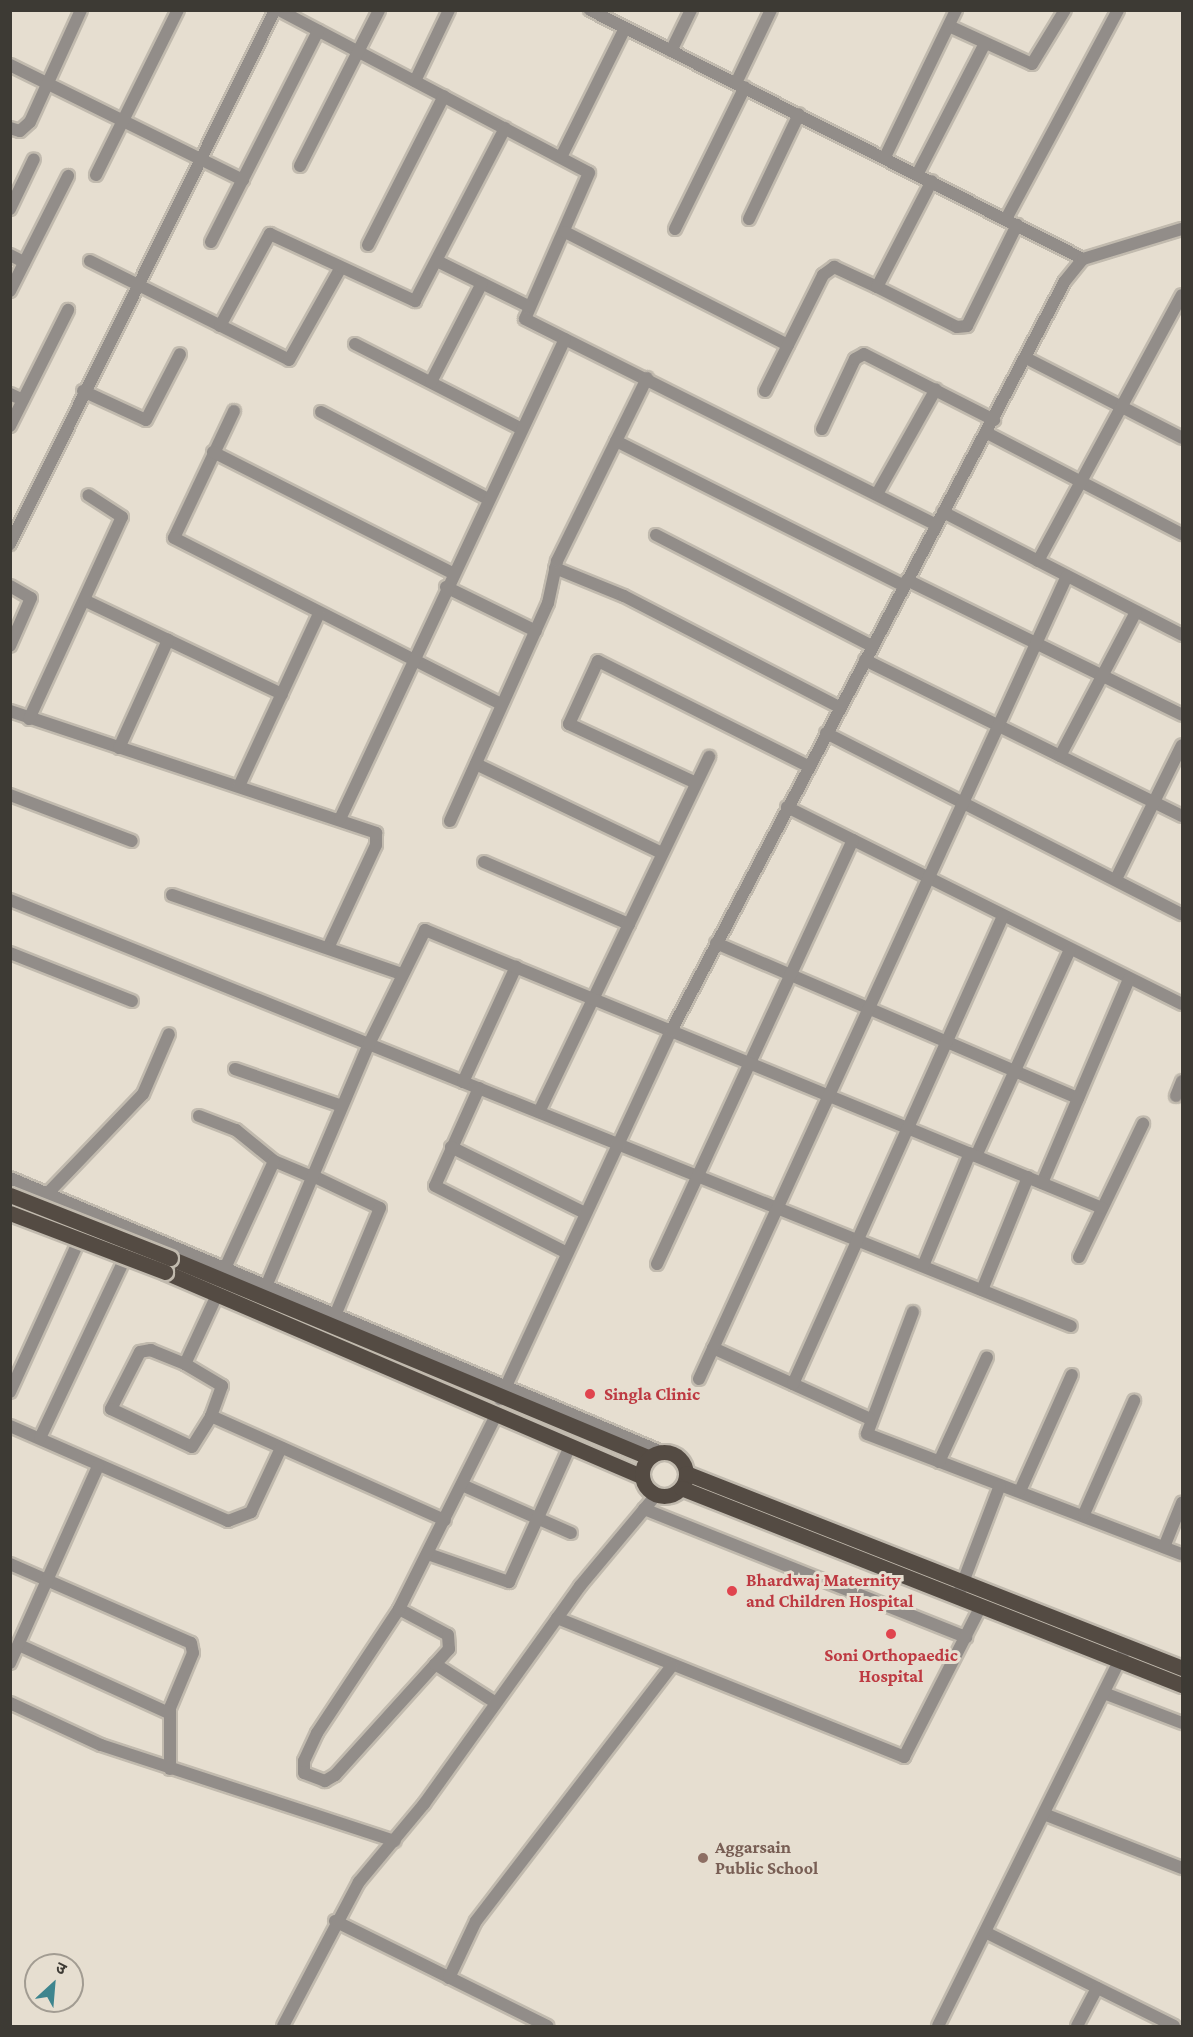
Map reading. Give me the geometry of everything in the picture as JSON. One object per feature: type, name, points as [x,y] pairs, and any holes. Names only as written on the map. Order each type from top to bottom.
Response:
[{"type":"main road","points":[[10,1194],[167,1265],[217,1295],[641,1476],[656,1495],[681,1488],[960,1589],[1127,1646],[1182,1668]]},
{"type":"main road","points":[[10,1213],[167,1265],[503,1392],[654,1454],[676,1455],[687,1473],[960,1589],[981,1606],[1182,1685]]},
{"type":"main road","points":[[641,1476],[654,1454]]},
{"type":"main road","points":[[681,1488],[687,1473]]},
{"type":"street","points":[[10,128],[26,129],[81,10]]},
{"type":"street","points":[[96,175],[121,120],[178,10]]},
{"type":"street","points":[[10,544],[82,391],[199,158],[277,10],[561,157],[591,177],[528,306],[525,319],[647,378],[936,525]]},
{"type":"street","points":[[300,166],[379,10]]},
{"type":"street","points":[[415,81],[450,10]]},
{"type":"street","points":[[590,10],[615,16],[625,28],[918,173],[1083,260]]},
{"type":"street","points":[[671,51],[691,10]]},
{"type":"street","points":[[675,229],[771,10]]},
{"type":"street","points":[[885,157],[956,10]]},
{"type":"street","points":[[949,26],[1036,63],[1065,10]]},
{"type":"street","points":[[765,391],[828,269],[841,269],[957,327],[967,326],[1011,222],[1118,10]]},
{"type":"street","points":[[561,157],[625,28]]},
{"type":"street","points":[[211,243],[318,31]]},
{"type":"street","points":[[918,173],[985,43]]},
{"type":"street","points":[[10,65],[243,180]]},
{"type":"street","points":[[368,245],[444,96]]},
{"type":"street","points":[[749,219],[799,114]]},
{"type":"street","points":[[220,326],[266,236],[412,302],[437,261],[505,128]]},
{"type":"street","points":[[10,209],[34,159]]},
{"type":"street","points":[[10,291],[68,176]]},
{"type":"street","points":[[877,287],[932,181]]},
{"type":"street","points":[[10,1178],[138,1229],[336,1313],[503,1392],[670,1031],[839,707],[994,420],[1065,281],[1083,260],[1182,229]]},
{"type":"street","points":[[565,231],[788,345]]},
{"type":"street","points":[[10,255],[24,262]]},
{"type":"street","points":[[90,261],[292,359],[340,269]]},
{"type":"street","points":[[437,261],[528,306]]},
{"type":"street","points":[[431,382],[482,283]]},
{"type":"street","points":[[1038,561],[1083,482],[1182,295]]},
{"type":"street","points":[[10,426],[68,310]]},
{"type":"street","points":[[340,819],[446,587],[565,339]]},
{"type":"street","points":[[355,344],[522,429]]},
{"type":"street","points":[[82,391],[146,420],[180,354]]},
{"type":"street","points":[[822,429],[859,355],[869,354],[994,420]]},
{"type":"street","points":[[1026,358],[1182,438]]},
{"type":"street","points":[[450,821],[552,593],[555,568],[647,378]]},
{"type":"street","points":[[877,494],[936,390]]},
{"type":"street","points":[[10,394],[23,400]]},
{"type":"street","points":[[234,411],[174,538],[412,662],[501,704]]},
{"type":"street","points":[[321,412],[488,499]]},
{"type":"street","points":[[987,433],[1182,534]]},
{"type":"street","points":[[616,441],[905,583],[1182,715]]},
{"type":"street","points":[[213,452],[453,573]]},
{"type":"street","points":[[29,718],[86,601],[122,516],[88,495]]},
{"type":"street","points":[[943,512],[1182,635]]},
{"type":"street","points":[[656,535],[872,645]]},
{"type":"street","points":[[555,568],[624,596],[839,707]]},
{"type":"street","points":[[699,1378],[1067,576]]},
{"type":"street","points":[[10,586],[31,598],[10,646]]},
{"type":"street","points":[[446,587],[536,631]]},
{"type":"street","points":[[86,601],[282,694]]},
{"type":"street","points":[[1060,756],[1136,612]]},
{"type":"street","points":[[239,786],[319,614]]},
{"type":"street","points":[[119,748],[168,640]]},
{"type":"street","points":[[865,660],[1182,816]]},
{"type":"street","points":[[696,783],[569,724],[598,661],[808,766]]},
{"type":"street","points":[[10,711],[340,819],[378,837],[328,946]]},
{"type":"street","points":[[826,733],[964,801],[1182,914]]},
{"type":"street","points":[[1116,879],[1182,745]]},
{"type":"street","points":[[539,1112],[709,757]]},
{"type":"street","points":[[476,764],[662,853]]},
{"type":"street","points":[[10,795],[132,841]]},
{"type":"street","points":[[787,807],[1182,1004]]},
{"type":"street","points":[[657,1264],[752,1064],[853,840]]},
{"type":"street","points":[[484,862],[629,924]]},
{"type":"street","points":[[172,895],[328,946],[401,974]]},
{"type":"street","points":[[10,900],[1071,1326]]},
{"type":"street","points":[[793,1384],[854,1239],[1004,916]]},
{"type":"street","points":[[267,1284],[369,1044],[401,974],[425,930],[1102,1208]]},
{"type":"street","points":[[716,943],[1078,1098]]},
{"type":"street","points":[[923,1266],[973,1154],[1015,1071],[1070,950]]},
{"type":"street","points":[[10,953],[132,1001]]},
{"type":"street","points":[[464,1082],[516,967]]},
{"type":"street","points":[[1042,1183],[1129,979]]},
{"type":"street","points":[[48,1192],[143,1094],[169,1035]]},
{"type":"street","points":[[235,1069],[342,1106]]},
{"type":"street","points":[[1176,1096],[1182,1081]]},
{"type":"street","points":[[479,1088],[435,1186],[567,1252]]},
{"type":"street","points":[[199,1116],[236,1130],[274,1161],[380,1208],[336,1313]]},
{"type":"street","points":[[1079,1257],[1143,1124]]},
{"type":"street","points":[[451,1147],[585,1213]]},
{"type":"street","points":[[225,1266],[274,1161]]},
{"type":"street","points":[[982,1290],[1028,1177]]},
{"type":"street","points":[[10,1392],[93,1211]]},
{"type":"street","points":[[40,1438],[138,1229]]},
{"type":"street","points":[[185,1364],[217,1295]]},
{"type":"street","points":[[914,1312],[866,1430],[870,1437],[1084,1514],[1182,1554]]},
{"type":"street","points":[[713,1348],[870,1419]]},
{"type":"street","points":[[151,1350],[185,1364],[220,1382],[222,1391],[211,1416],[192,1447],[111,1409],[140,1352],[151,1350]]},
{"type":"street","points":[[939,1462],[987,1357]]},
{"type":"street","points":[[1020,1491],[1072,1375]]},
{"type":"street","points":[[1084,1514],[1134,1401]]},
{"type":"street","points":[[399,1609],[452,1640],[435,1664],[335,1775],[325,1781],[304,1773],[304,1761],[317,1733],[399,1609],[496,1415]]},
{"type":"street","points":[[211,1416],[445,1520]]},
{"type":"street","points":[[10,1426],[98,1466],[238,1521],[251,1512],[281,1448]]},
{"type":"street","points":[[428,1554],[503,1584],[512,1578],[570,1446]]},
{"type":"street","points":[[10,1663],[98,1466]]},
{"type":"street","points":[[462,1485],[571,1533]]},
{"type":"street","points":[[960,1589],[1000,1485]]},
{"type":"street","points":[[283,2026],[335,1921],[358,1882],[394,1841],[557,1618],[656,1495]]},
{"type":"street","points":[[1164,1547],[1182,1503]]},
{"type":"street","points":[[644,1509],[966,1637]]},
{"type":"street","points":[[10,1564],[191,1643],[193,1653],[169,1713],[170,1769]]},
{"type":"street","points":[[557,1618],[904,1757],[981,1606]]},
{"type":"street","points":[[19,1645],[169,1713]]},
{"type":"street","points":[[938,2026],[1127,1646]]},
{"type":"street","points":[[435,1664],[496,1703]]},
{"type":"street","points":[[449,1978],[476,1921],[672,1666]]},
{"type":"street","points":[[1104,1693],[1182,1723]]},
{"type":"street","points":[[10,1703],[170,1769],[326,1814],[394,1841]]},
{"type":"street","points":[[1044,1814],[1182,1868]]},
{"type":"street","points":[[335,1921],[547,2026]]},
{"type":"street","points":[[985,1932],[1174,2026]]},
{"type":"street","points":[[1077,2026],[1096,1988]]},
{"type":"place","name":"Singla Clinic","points":[[590,1394]]},
{"type":"place","name":"Bhardwaj Maternity and Children Hospital","points":[[732,1591]]},
{"type":"place","name":"Soni Orthopaedic Hospital","points":[[891,1634]]},
{"type":"place","name":"Aggarsain Public School","points":[[703,1858]]}]
